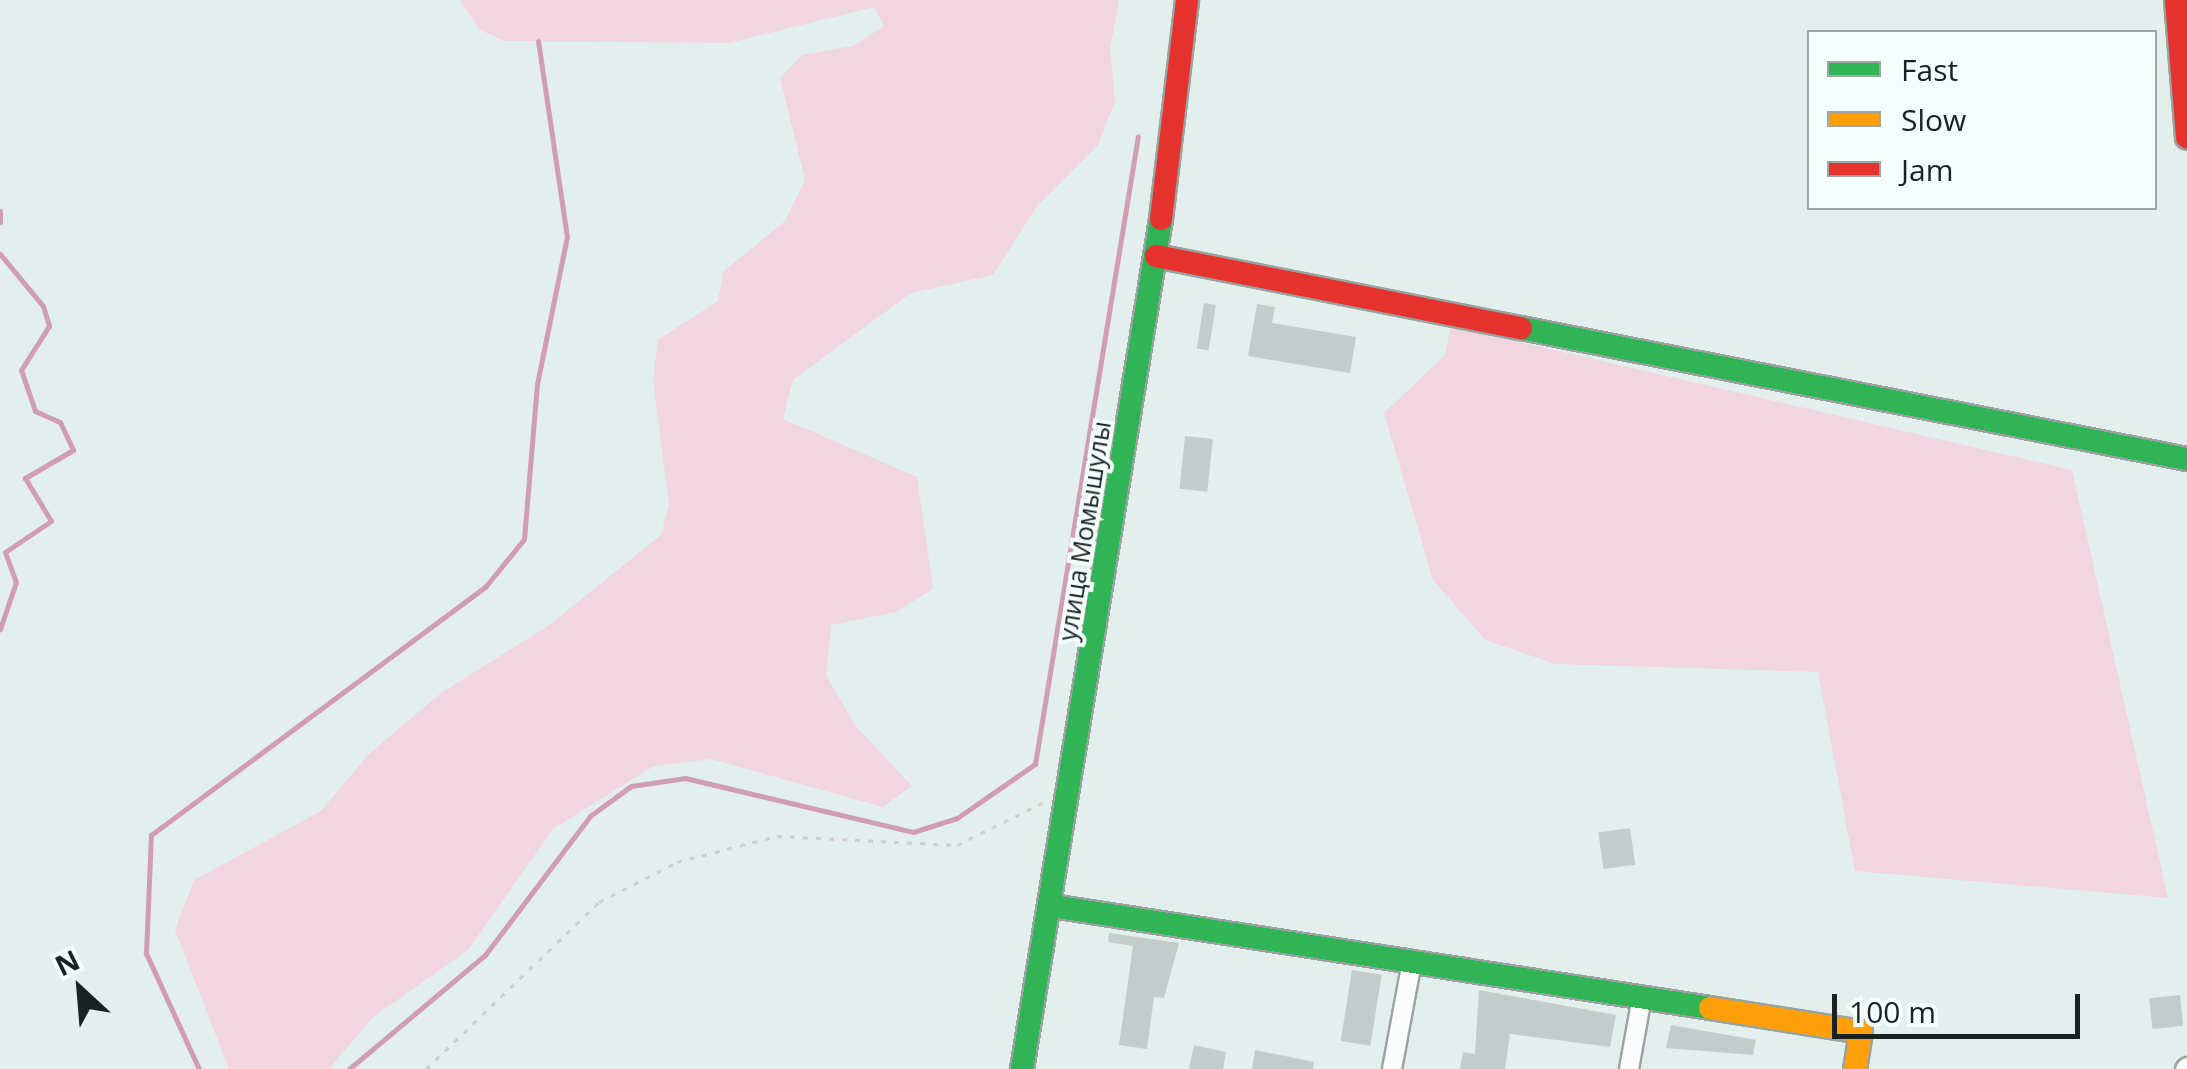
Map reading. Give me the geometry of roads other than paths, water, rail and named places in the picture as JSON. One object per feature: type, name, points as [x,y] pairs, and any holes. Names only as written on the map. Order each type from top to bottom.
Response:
[{"type":"street","name":"улица Момышулы","points":[[1022,1069],[1052,906],[1156,256],[1187,0]]},
{"type":"street","points":[[2176,0],[2187,138]]},
{"type":"street","points":[[1156,256],[2187,459]]},
{"type":"street","points":[[1052,906],[1861,1032],[1855,1069]]},
{"type":"street","points":[[1392,1069],[1412,961]]},
{"type":"street","points":[[1629,1069],[1642,997]]},
{"type":"waterway","points":[[199,1069],[146,953],[151,835],[486,586],[524,539],[537,384],[567,237],[538,41]]},
{"type":"waterway","points":[[349,1069],[485,955],[590,816],[631,786],[685,778],[913,832],[957,818],[1035,764],[1138,136]]},
{"type":"waterway","points":[[0,211],[0,222]]},
{"type":"waterway","points":[[0,254],[43,306],[49,326],[21,370],[35,411],[60,422],[73,450],[25,478],[51,521],[5,552],[16,582],[0,629]]}]
